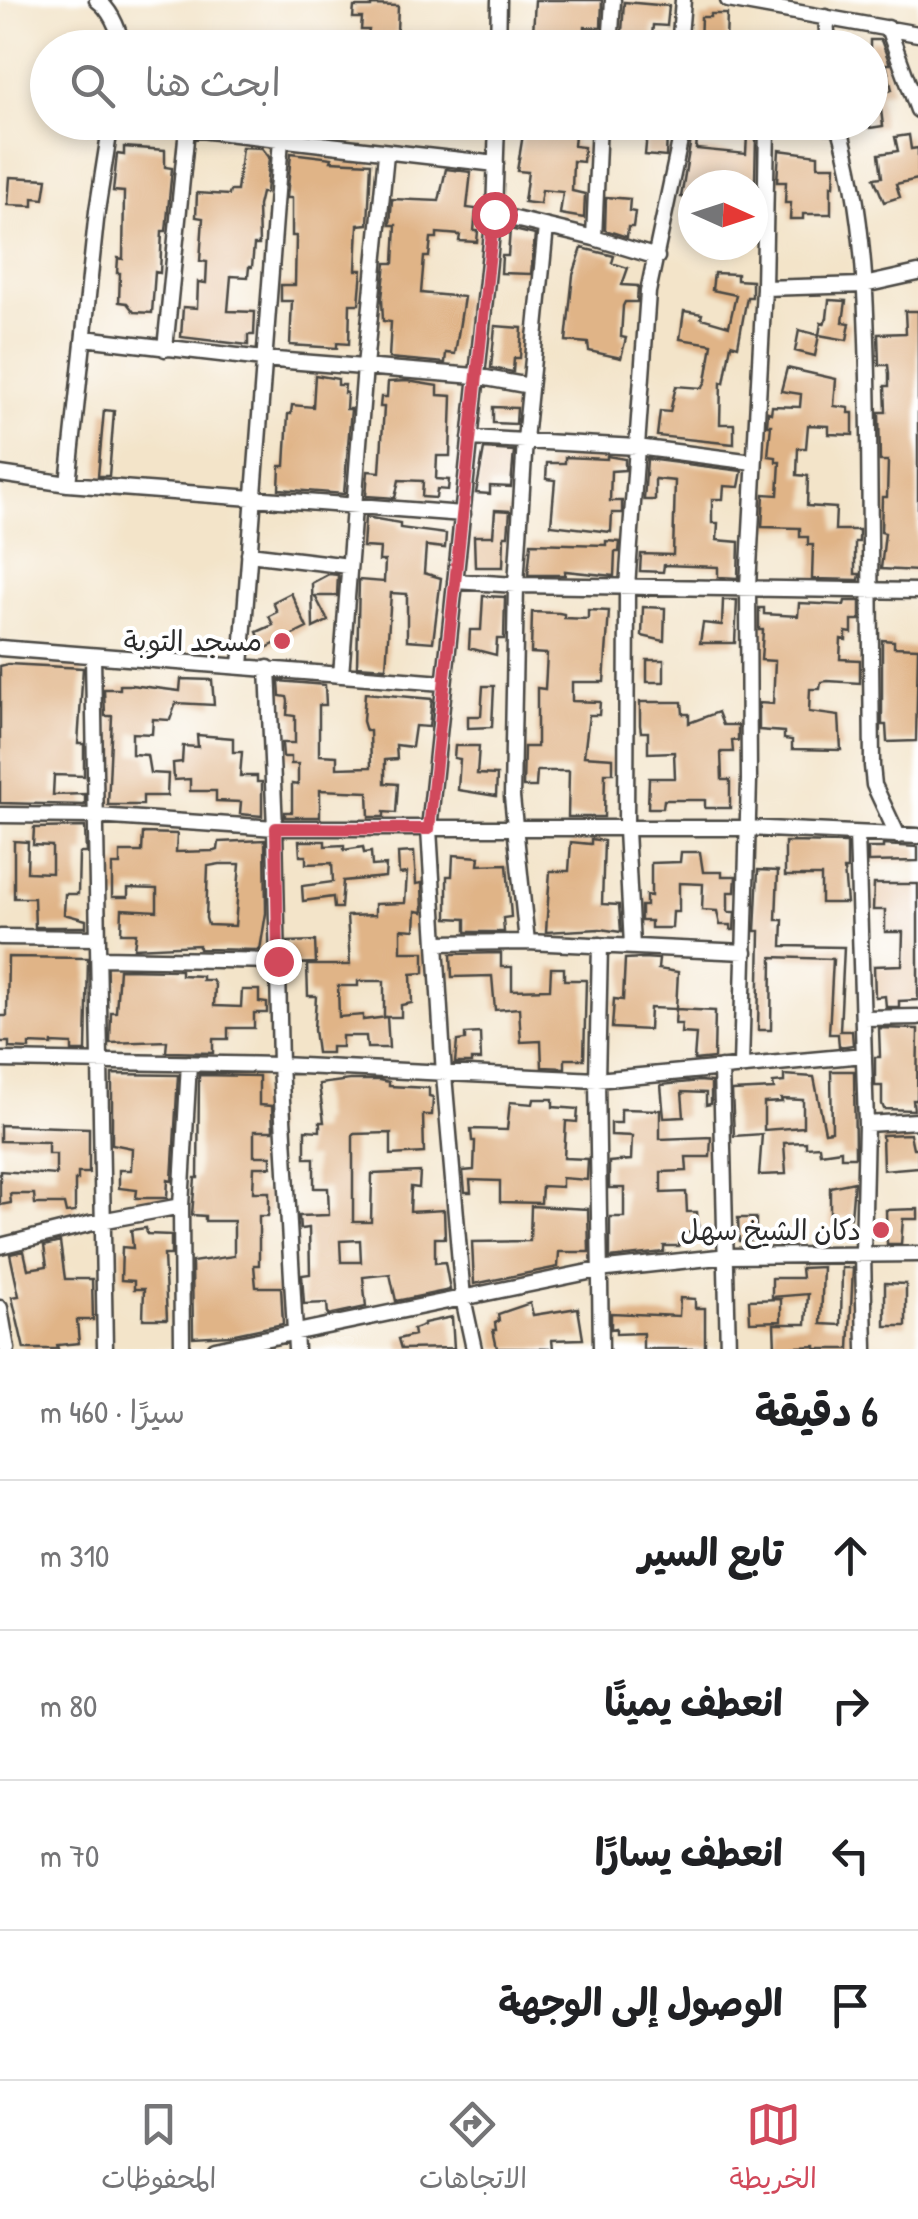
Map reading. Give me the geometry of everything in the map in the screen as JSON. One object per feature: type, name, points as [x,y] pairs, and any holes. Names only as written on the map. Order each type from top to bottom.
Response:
[{"type":"street","points":[[97,0],[116,30]]},
{"type":"street","points":[[498,0],[498,30]]},
{"type":"street","points":[[611,30],[613,0]]},
{"type":"street","points":[[680,30],[683,0]]},
{"type":"street","points":[[728,0],[918,34]]},
{"type":"street","points":[[826,17],[827,30]]},
{"type":"street","points":[[888,28],[918,110]]},
{"type":"street","points":[[68,484],[108,140]]},
{"type":"street","points":[[165,349],[186,140]]},
{"type":"street","points":[[240,666],[281,140]]},
{"type":"street","points":[[288,140],[496,164]]},
{"type":"street","points":[[474,1349],[462,1298],[429,829],[494,214],[497,140]]},
{"type":"street","points":[[594,238],[598,140]]},
{"type":"street","points":[[632,946],[626,830],[626,586],[648,292],[680,140]]},
{"type":"street","points":[[741,1066],[748,828],[748,586],[764,288],[767,140]]},
{"type":"street","points":[[844,140],[864,285],[868,346],[874,785],[898,836]]},
{"type":"street","points":[[341,675],[386,154]]},
{"type":"street","points":[[494,214],[656,257]]},
{"type":"street","points":[[527,942],[513,830],[516,585],[525,440],[546,227]]},
{"type":"street","points":[[764,288],[864,285],[918,273]]},
{"type":"street","points":[[84,338],[263,359],[475,376],[530,386]]},
{"type":"street","points":[[470,438],[638,447],[753,462]]},
{"type":"street","points":[[0,474],[68,484],[463,514]]},
{"type":"street","points":[[249,554],[349,566]]},
{"type":"street","points":[[455,581],[918,591]]},
{"type":"street","points":[[0,648],[442,683]]},
{"type":"street","points":[[93,656],[105,1349]]},
{"type":"street","points":[[268,668],[276,828],[280,1066],[296,1349]]},
{"type":"street","points":[[0,815],[96,816],[276,828],[748,828],[918,836]]},
{"type":"street","points":[[857,834],[866,1124],[866,1349]]},
{"type":"street","points":[[0,937],[98,938]]},
{"type":"street","points":[[436,944],[527,942],[745,952]]},
{"type":"street","points":[[600,946],[596,1080],[601,1349]]},
{"type":"street","points":[[99,958],[278,961]]},
{"type":"street","points":[[863,1018],[918,1017]]},
{"type":"street","points":[[0,1060],[280,1066],[596,1080],[864,1054]]},
{"type":"street","points":[[182,1349],[181,1206],[189,1064]]},
{"type":"street","points":[[720,1068],[728,1349]]},
{"type":"street","points":[[866,1124],[918,1121]]},
{"type":"street","points":[[0,1246],[181,1206]]},
{"type":"street","points":[[215,1349],[598,1270],[728,1256],[918,1254]]},
{"type":"street","points":[[0,1308],[7,1349]]},
{"type":"building","points":[[535,0],[602,0],[601,28],[533,30]]},
{"type":"building","points":[[624,2],[669,6],[667,26],[622,30]]},
{"type":"building","points":[[398,6],[397,30],[361,30],[362,18],[353,18],[354,7]]},
{"type":"building","points":[[727,14],[726,30],[701,30],[701,17]]},
{"type":"building","points":[[909,135],[911,149],[918,148],[918,179],[896,184],[900,197],[884,202],[874,178],[882,177],[879,154],[898,151],[895,137]]},
{"type":"building","points":[[522,140],[574,140],[574,146],[584,147],[583,162],[573,161],[572,191],[585,194],[584,218],[560,214],[563,192],[542,190],[540,204],[524,202],[528,172],[517,171]]},
{"type":"building","points":[[646,140],[667,140],[666,157],[645,155]]},
{"type":"building","points":[[691,140],[697,140],[696,149],[746,154],[747,140],[756,140],[755,170],[686,170]]},
{"type":"building","points":[[124,147],[165,150],[165,167],[172,168],[152,313],[134,312],[127,303],[119,302],[117,273],[118,258],[123,259],[124,192],[113,191],[117,154],[124,155]]},
{"type":"building","points":[[242,147],[262,148],[269,157],[266,193],[261,193],[258,206],[259,245],[254,245],[248,277],[231,276],[228,311],[255,312],[254,335],[248,335],[248,345],[181,337],[183,307],[197,308],[198,282],[206,283],[207,262],[200,261],[203,218],[196,217],[197,193],[229,195],[230,191],[237,191]]},
{"type":"building","points":[[779,150],[818,155],[818,166],[835,166],[831,214],[803,214],[803,219],[790,219],[791,203],[785,203],[786,182],[777,182]]},
{"type":"building","points":[[291,153],[371,163],[368,224],[358,225],[356,270],[362,270],[359,304],[350,304],[349,344],[337,343],[337,348],[290,345],[292,301],[281,301],[281,285],[295,285],[296,236],[292,236],[292,198],[287,198]]},
{"type":"building","points":[[446,169],[471,172],[467,208],[476,209],[477,242],[459,241],[460,235],[437,233],[437,238],[431,238],[429,257],[424,257],[421,293],[464,297],[455,354],[446,353],[445,363],[389,358],[391,322],[383,321],[382,298],[386,263],[394,263],[396,225],[390,225],[392,199],[439,201]]},
{"type":"building","points":[[10,177],[47,179],[44,199],[33,198],[33,206],[8,205]]},
{"type":"building","points":[[606,197],[630,199],[629,211],[635,212],[627,237],[605,230]]},
{"type":"building","points":[[510,229],[535,235],[531,274],[501,273],[502,256],[508,256]]},
{"type":"building","points":[[582,248],[614,256],[612,263],[628,268],[622,285],[638,286],[637,302],[625,302],[623,306],[621,337],[626,338],[621,358],[589,351],[588,343],[566,341],[573,275]]},
{"type":"building","points":[[714,273],[737,274],[737,280],[752,281],[752,297],[747,297],[738,346],[731,344],[724,383],[721,382],[720,424],[734,424],[734,444],[657,436],[660,411],[670,412],[676,386],[702,388],[706,381],[712,344],[680,339],[684,311],[729,326],[736,295],[712,290]]},
{"type":"building","points":[[829,300],[846,301],[843,322],[850,323],[847,340],[819,335],[821,323],[827,318]]},
{"type":"building","points":[[905,311],[918,311],[918,571],[881,569],[885,533],[881,532],[882,497],[887,497],[888,461],[880,461],[879,412],[886,412],[885,386],[889,386],[889,374],[888,365],[879,365],[878,334],[906,333]]},
{"type":"building","points":[[495,326],[522,328],[520,358],[514,358],[513,372],[491,368]]},
{"type":"building","points":[[799,330],[819,335],[815,356],[795,351]]},
{"type":"building","points":[[787,368],[836,379],[834,406],[849,408],[849,413],[853,413],[853,435],[829,434],[829,426],[808,425],[806,448],[798,448],[797,475],[808,476],[807,506],[836,508],[835,530],[859,530],[855,574],[860,574],[859,580],[812,579],[813,545],[808,545],[808,537],[800,537],[800,528],[762,527],[764,494],[778,495],[780,462],[768,456],[768,412],[771,413],[772,406],[800,407],[801,394],[781,391]]},
{"type":"building","points":[[315,375],[338,379],[338,385],[345,385],[346,409],[351,409],[344,494],[279,489],[280,466],[285,466],[288,414],[292,405],[313,407]]},
{"type":"building","points":[[388,382],[438,386],[438,395],[452,396],[450,456],[437,456],[436,479],[449,480],[448,490],[437,489],[436,498],[422,497],[423,481],[399,480],[395,498],[366,496],[368,471],[380,472],[384,407],[380,407],[381,397],[387,397]]},
{"type":"building","points":[[493,407],[517,408],[516,424],[493,423]]},
{"type":"building","points":[[104,410],[114,411],[109,476],[98,476]]},
{"type":"building","points":[[484,449],[514,451],[511,487],[490,486],[490,494],[476,493]]},
{"type":"building","points":[[565,457],[625,459],[625,470],[611,471],[610,501],[622,501],[622,513],[612,513],[611,532],[551,525],[555,480],[546,479],[547,463],[565,463]]},
{"type":"building","points":[[647,459],[742,471],[739,487],[724,486],[723,499],[712,499],[712,523],[718,523],[717,540],[739,542],[738,578],[718,577],[718,567],[664,565],[663,572],[640,571],[641,554],[673,555],[675,481],[655,479],[655,500],[644,500]]},
{"type":"building","points":[[495,510],[510,511],[503,567],[475,567],[474,536],[493,536]]},
{"type":"building","points":[[365,517],[400,523],[400,528],[446,534],[445,548],[426,546],[424,573],[441,578],[433,642],[407,640],[407,594],[391,593],[386,668],[357,666],[359,580],[384,582],[385,561],[379,561],[380,548],[363,547]]},
{"type":"building","points":[[606,541],[620,542],[619,552],[615,552],[614,576],[565,571],[565,575],[528,575],[531,543],[606,545]]},
{"type":"building","points":[[329,574],[338,575],[337,596],[315,596],[328,621],[313,628],[312,583]]},
{"type":"building","points":[[291,593],[307,628],[264,649],[257,632],[273,625],[269,616],[277,612],[273,602]]},
{"type":"building","points":[[483,596],[505,597],[504,639],[497,639],[496,655],[469,648],[470,630],[481,630]]},
{"type":"building","points":[[723,600],[737,600],[735,643],[700,643],[703,623],[722,625]]},
{"type":"building","points":[[845,601],[860,601],[860,620],[852,620],[852,633],[846,632],[846,640],[841,639],[840,659],[860,660],[860,683],[821,682],[820,689],[810,689],[809,712],[839,716],[841,750],[792,749],[792,740],[784,739],[784,732],[759,730],[759,703],[773,704],[775,661],[761,660],[763,630],[759,630],[759,608],[764,608],[764,614],[798,616],[799,603],[844,605]]},
{"type":"building","points":[[643,607],[665,608],[664,641],[642,636]]},
{"type":"building","points":[[588,610],[609,611],[604,682],[572,682],[572,701],[600,702],[599,715],[589,715],[584,756],[613,758],[613,773],[605,773],[604,817],[568,817],[569,771],[537,771],[536,787],[523,787],[524,747],[537,747],[537,688],[545,689],[547,654],[531,653],[532,612],[588,619]]},
{"type":"building","points":[[882,640],[894,641],[894,647],[918,648],[916,741],[887,742],[886,725],[882,725]]},
{"type":"building","points":[[647,660],[664,660],[664,682],[647,682]]},
{"type":"building","points":[[0,666],[83,668],[78,744],[84,744],[84,776],[54,775],[53,795],[85,794],[85,805],[0,803]]},
{"type":"building","points":[[181,679],[212,680],[214,705],[176,703],[170,720],[153,719],[152,734],[132,733],[132,754],[147,755],[150,773],[168,774],[167,796],[143,796],[143,805],[108,805],[112,716],[105,716],[104,689],[131,685],[180,691]]},
{"type":"building","points":[[279,681],[325,685],[326,705],[319,705],[319,755],[337,756],[337,768],[371,767],[370,731],[366,731],[363,721],[365,693],[432,699],[429,727],[415,726],[412,747],[396,745],[397,759],[385,760],[385,783],[398,784],[396,813],[369,817],[368,792],[320,790],[320,817],[285,817],[285,812],[292,812],[292,784],[298,785],[298,764],[291,764],[291,757],[283,757],[282,743],[295,743],[295,716],[287,715],[288,701],[280,696]]},
{"type":"building","points":[[483,686],[494,686],[492,727],[468,728],[468,716],[481,716]]},
{"type":"building","points":[[640,702],[682,702],[689,723],[718,712],[723,725],[738,725],[738,741],[732,740],[733,752],[721,752],[722,780],[730,780],[730,808],[705,808],[705,800],[664,800],[663,808],[648,808],[649,778],[675,778],[674,752],[648,753],[648,732],[641,732]]},
{"type":"building","points":[[197,735],[233,738],[233,752],[242,752],[240,776],[257,776],[257,782],[262,782],[262,816],[240,814],[241,802],[216,801],[216,791],[190,791],[190,779],[174,780],[173,763],[182,762],[183,746],[198,747]]},
{"type":"building","points":[[455,746],[479,746],[477,774],[497,775],[496,796],[458,790],[460,759],[454,758]]},
{"type":"building","points":[[85,827],[86,853],[79,853],[78,894],[65,894],[64,914],[86,920],[86,927],[35,927],[34,898],[14,898],[14,841],[28,842],[27,872],[52,873],[52,846],[33,845],[34,828]]},
{"type":"building","points":[[143,833],[177,834],[176,852],[215,851],[219,842],[265,840],[266,913],[260,950],[199,949],[199,945],[134,948],[136,933],[121,933],[122,909],[157,911],[157,889],[128,888],[128,897],[112,897],[112,865],[120,865],[120,852],[142,852]],"holes":[[[240,864],[235,926],[208,925],[208,866]]]},
{"type":"building","points":[[591,839],[604,841],[602,904],[619,905],[621,932],[546,932],[550,871],[569,871],[571,842],[591,844]]},
{"type":"building","points":[[299,841],[325,841],[325,846],[344,845],[344,850],[363,847],[364,853],[371,852],[372,866],[386,865],[385,877],[343,881],[341,908],[334,908],[333,897],[303,901],[302,886],[333,882],[332,863],[306,864],[306,856],[300,856]]},
{"type":"building","points":[[785,842],[847,843],[847,903],[821,903],[821,876],[785,876]]},
{"type":"building","points":[[918,847],[918,861],[868,862],[868,848]]},
{"type":"building","points":[[414,852],[416,884],[422,883],[423,912],[416,911],[415,930],[401,929],[401,952],[424,952],[424,973],[411,974],[412,1003],[401,1005],[401,1017],[387,1017],[389,1048],[367,1048],[366,1036],[342,1036],[342,1047],[331,1047],[331,1053],[317,1053],[316,996],[308,996],[307,965],[350,965],[347,916],[375,915],[375,904],[405,903],[407,873],[399,874],[398,853]],"holes":[[[384,981],[387,1017],[363,1020],[363,1015],[339,1017],[338,986]]]},
{"type":"building","points":[[681,852],[700,852],[703,872],[736,876],[735,892],[728,892],[728,912],[735,912],[734,930],[731,925],[720,925],[717,911],[702,910],[703,884],[679,883],[679,912],[673,912],[672,928],[651,928],[651,921],[641,921],[641,906],[646,906],[646,895],[651,896],[651,863],[680,862]]},
{"type":"building","points":[[453,855],[479,857],[478,865],[507,864],[511,917],[503,918],[504,932],[466,932],[466,919],[447,918],[447,876],[452,876]]},
{"type":"building","points":[[758,870],[778,871],[776,920],[783,920],[782,946],[844,947],[840,1031],[852,1031],[853,1045],[839,1047],[838,1034],[829,1034],[833,959],[772,957],[771,1030],[758,1030]]},
{"type":"building","points":[[874,884],[918,884],[918,1000],[899,1001],[899,1007],[886,1007],[885,996],[875,997],[874,966],[902,965],[903,932],[885,932],[885,910],[873,910]]},
{"type":"building","points":[[315,941],[316,963],[289,964],[288,942]]},
{"type":"building","points":[[501,953],[501,967],[512,967],[512,990],[550,989],[551,968],[564,968],[564,980],[586,980],[584,1059],[565,1059],[565,1068],[542,1067],[541,1041],[521,1042],[519,1008],[495,1010],[492,976],[452,977],[451,954]]},
{"type":"building","points":[[8,957],[88,958],[86,1051],[72,1051],[72,1044],[29,1044],[29,1049],[9,1048],[9,1042],[0,1042],[0,1016],[7,1016]]},
{"type":"building","points":[[625,959],[659,959],[658,969],[678,972],[676,1009],[650,1008],[649,1030],[612,1028],[614,999],[623,1000]]},
{"type":"building","points":[[119,969],[181,970],[181,975],[202,976],[202,980],[212,980],[215,985],[214,1006],[241,1007],[242,990],[259,990],[259,1002],[267,1003],[267,1013],[254,1013],[254,1028],[228,1028],[228,1039],[213,1039],[213,1053],[166,1052],[167,1041],[110,1043]]},
{"type":"building","points":[[676,1009],[715,1011],[714,1058],[694,1060],[696,1034],[681,1033],[682,1024],[675,1024]]},
{"type":"building","points":[[879,1028],[918,1029],[914,1110],[884,1109],[882,1086],[875,1086]]},
{"type":"building","points":[[480,1033],[481,1060],[455,1063],[457,1041],[465,1040],[465,1034]]},
{"type":"building","points":[[831,1071],[854,1071],[855,1157],[841,1157],[841,1150],[820,1153],[819,1146],[806,1147],[806,1142],[784,1143],[786,1174],[759,1175],[762,1134],[734,1136],[732,1091],[774,1089],[773,1083],[784,1082],[784,1075],[814,1077],[825,1132],[832,1131]],"holes":[[[803,1100],[803,1127],[764,1130],[764,1103]]]},
{"type":"building","points":[[112,1074],[178,1075],[172,1181],[168,1180],[167,1198],[136,1198],[137,1190],[119,1188],[119,1170],[131,1170],[132,1148],[112,1144]]},
{"type":"building","points":[[199,1075],[259,1076],[259,1105],[272,1106],[273,1131],[254,1131],[254,1156],[271,1156],[271,1167],[254,1167],[253,1192],[269,1192],[269,1209],[268,1216],[259,1216],[259,1265],[254,1265],[256,1287],[281,1287],[283,1324],[230,1335],[193,1337],[192,1262],[234,1256],[234,1221],[205,1221],[205,1216],[192,1215],[198,1178]]},
{"type":"building","points":[[380,1080],[389,1082],[389,1086],[429,1088],[432,1115],[423,1115],[424,1153],[391,1155],[391,1133],[353,1134],[353,1222],[371,1222],[372,1174],[420,1172],[419,1188],[411,1187],[410,1212],[444,1210],[445,1238],[435,1238],[435,1263],[445,1262],[450,1290],[396,1301],[390,1274],[363,1277],[366,1307],[328,1315],[327,1303],[304,1304],[302,1275],[310,1274],[309,1228],[300,1229],[299,1216],[329,1215],[328,1188],[314,1188],[314,1158],[305,1158],[305,1130],[320,1131],[320,1122],[324,1122],[319,1084]],"holes":[[[360,1240],[361,1262],[341,1262],[340,1241]]]},
{"type":"building","points":[[711,1082],[711,1104],[706,1105],[706,1093],[682,1092],[684,1117],[664,1118],[661,1085]]},
{"type":"building","points":[[534,1099],[553,1099],[553,1107],[578,1109],[577,1122],[566,1121],[564,1158],[588,1159],[587,1180],[562,1178],[562,1187],[542,1186],[541,1203],[500,1202],[500,1181],[470,1180],[471,1192],[465,1192],[463,1171],[474,1170],[475,1141],[471,1129],[507,1130],[510,1102],[533,1104]]},
{"type":"building","points":[[621,1109],[660,1110],[660,1139],[711,1137],[710,1157],[686,1157],[687,1171],[661,1172],[661,1193],[686,1192],[687,1212],[697,1212],[699,1232],[681,1233],[679,1246],[664,1246],[664,1252],[610,1258],[610,1217],[624,1217],[624,1188],[609,1188],[609,1162],[631,1160],[632,1136],[611,1135],[611,1123],[621,1123]]},
{"type":"building","points":[[0,1125],[89,1128],[89,1173],[78,1173],[75,1180],[75,1212],[66,1213],[64,1204],[35,1204],[34,1194],[10,1194],[11,1203],[0,1205],[0,1171],[56,1175],[56,1154],[48,1154],[48,1142],[0,1141]]},
{"type":"building","points":[[910,1134],[913,1148],[918,1148],[918,1167],[883,1170],[882,1135]]},
{"type":"building","points":[[854,1182],[851,1217],[841,1217],[841,1226],[830,1227],[830,1187]]},
{"type":"building","points":[[531,1206],[588,1209],[589,1252],[559,1252],[558,1267],[474,1284],[472,1242],[530,1241]]},
{"type":"building","points":[[918,1209],[918,1219],[903,1219],[901,1244],[887,1244],[886,1210]]},
{"type":"building","points":[[738,1218],[756,1218],[756,1237],[739,1241]]},
{"type":"building","points":[[146,1228],[147,1234],[171,1235],[171,1255],[164,1255],[167,1319],[143,1319],[144,1289],[134,1289],[134,1281],[121,1280],[122,1247],[133,1248],[131,1230]]},
{"type":"building","points":[[60,1242],[65,1279],[92,1279],[93,1320],[77,1320],[79,1343],[57,1345],[58,1349],[24,1349],[12,1297],[19,1296],[10,1254],[24,1251],[28,1269],[47,1266],[44,1246]]},
{"type":"building","points":[[823,1267],[821,1324],[841,1325],[842,1268],[853,1268],[849,1349],[775,1348],[774,1324],[806,1324],[808,1294],[772,1297],[772,1278],[802,1278],[801,1268]]},
{"type":"building","points":[[885,1283],[906,1284],[906,1326],[885,1326]]},
{"type":"building","points":[[680,1298],[695,1299],[695,1308],[705,1308],[705,1349],[643,1349],[643,1333],[616,1334],[616,1328],[611,1329],[611,1313],[679,1316]]},
{"type":"building","points":[[781,1299],[781,1321],[750,1322],[749,1300]]},
{"type":"building","points":[[530,1303],[533,1315],[578,1308],[583,1339],[552,1340],[553,1349],[497,1348],[493,1330],[499,1321],[498,1314]]},
{"type":"building","points":[[452,1317],[454,1348],[401,1349],[398,1339],[414,1335],[413,1329]]},
{"type":"place","name":"مسجد التوبة","points":[[282,641]]},
{"type":"place","name":"دكان الشيخ سهل","points":[[881,1230]]},
{"type":"route","points":[[278,961],[276,828],[429,829],[494,214]]}]
